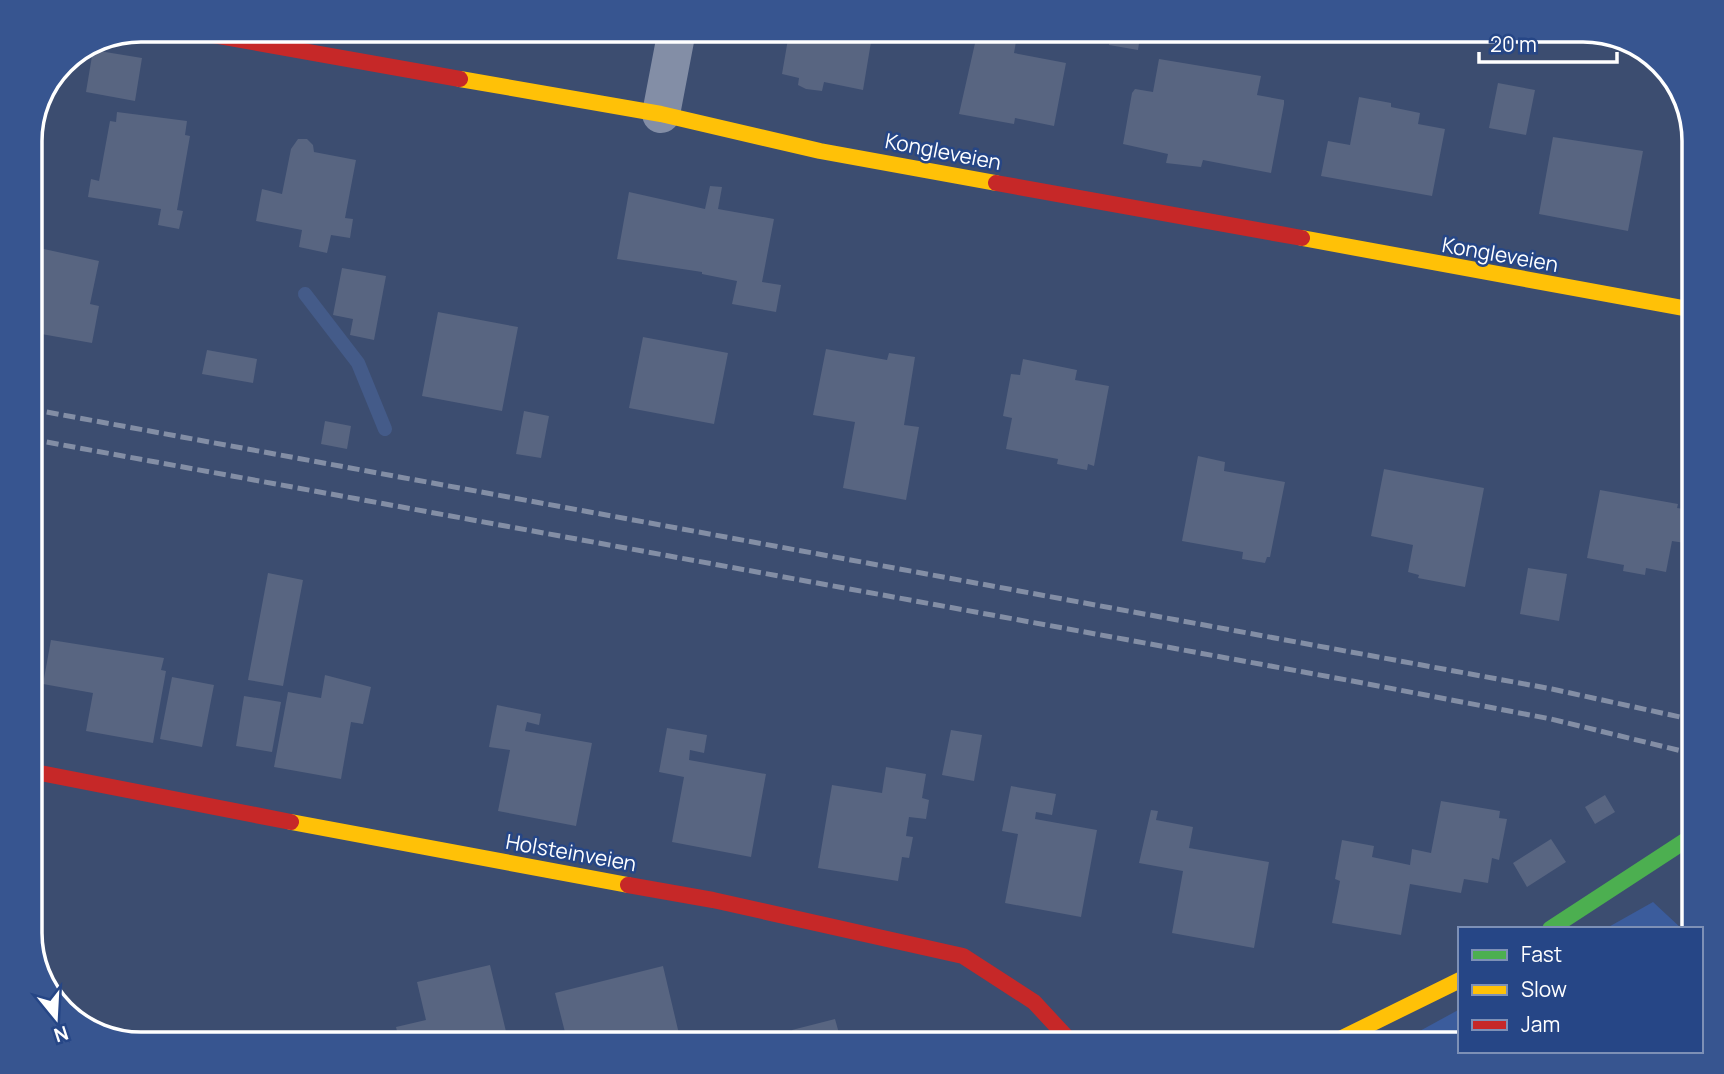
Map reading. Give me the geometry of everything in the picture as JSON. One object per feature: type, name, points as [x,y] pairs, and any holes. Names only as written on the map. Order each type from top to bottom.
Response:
[{"type":"street","name":"Kongleveien","points":[[253,42],[661,114],[820,151],[1092,201],[1204,218],[1397,257],[1682,308]]},
{"type":"street","points":[[661,114],[675,42]]},
{"type":"street","name":"Holsteinveien","points":[[42,773],[408,845],[713,900],[963,956],[1034,1002],[1062,1032]]},
{"type":"street","points":[[1553,927],[1682,843]]},
{"type":"street","points":[[1354,1032],[1458,981]]},
{"type":"shaded area","points":[[1653,902],[1680,927],[1609,927]]},
{"type":"shaded area","points":[[1458,1010],[1458,1032],[1418,1032]]},
{"type":"building","points":[[787,42],[871,42],[863,90],[824,82],[822,91],[806,89],[798,85],[799,78],[782,74]]},
{"type":"building","points":[[975,42],[1016,42],[1014,53],[1066,63],[1054,126],[1015,118],[1014,124],[959,114]]},
{"type":"building","points":[[1109,42],[1139,42],[1138,50],[1109,45]]},
{"type":"building","points":[[100,51],[142,58],[135,101],[86,92],[92,54]]},
{"type":"building","points":[[1159,59],[1261,76],[1257,95],[1284,100],[1271,173],[1203,160],[1201,167],[1166,163],[1168,154],[1123,144],[1132,93],[1135,89],[1153,92]]},
{"type":"building","points":[[1498,83],[1535,90],[1526,135],[1489,128]]},
{"type":"building","points":[[1359,97],[1391,103],[1391,107],[1420,113],[1418,124],[1445,129],[1432,196],[1321,176],[1328,141],[1350,145]]},
{"type":"building","points":[[117,112],[187,121],[185,135],[190,136],[177,210],[183,211],[179,229],[158,225],[161,209],[88,197],[91,179],[99,181],[110,121],[116,122]]},
{"type":"building","points":[[1553,137],[1643,151],[1628,231],[1539,214]]},
{"type":"building","points":[[298,139],[307,139],[313,145],[314,152],[356,160],[345,218],[353,219],[350,238],[331,235],[327,253],[299,247],[302,230],[256,221],[262,189],[282,194],[291,149]]},
{"type":"building","points":[[710,186],[722,187],[718,209],[774,219],[762,282],[781,285],[776,312],[732,304],[737,281],[702,272],[617,259],[629,192],[705,209]]},
{"type":"building","points":[[42,249],[99,261],[90,304],[99,306],[92,343],[42,334]]},
{"type":"building","points":[[342,268],[386,276],[374,340],[350,335],[353,319],[333,315]]},
{"type":"building","points":[[438,312],[518,327],[502,411],[422,396]]},
{"type":"building","points":[[643,337],[728,353],[714,424],[629,408]]},
{"type":"building","points":[[826,349],[887,360],[889,353],[915,357],[904,425],[919,427],[906,500],[843,488],[855,422],[813,415]]},
{"type":"building","points":[[207,350],[257,359],[253,383],[202,374]]},
{"type":"building","points":[[1023,359],[1077,370],[1075,380],[1109,386],[1094,466],[1088,464],[1087,470],[1057,464],[1058,459],[1006,449],[1012,418],[1003,416],[1011,374],[1020,375]]},
{"type":"building","points":[[524,411],[549,416],[541,458],[516,454]]},
{"type":"building","points":[[325,421],[351,426],[347,449],[321,444]]},
{"type":"building","points":[[1198,456],[1225,462],[1224,471],[1285,482],[1270,557],[1267,557],[1265,563],[1242,559],[1243,552],[1182,541]]},
{"type":"building","points":[[1384,469],[1484,488],[1465,587],[1418,578],[1419,575],[1408,572],[1413,545],[1371,536]]},
{"type":"building","points":[[1600,490],[1678,504],[1677,508],[1682,509],[1682,543],[1672,541],[1666,572],[1646,568],[1645,575],[1623,571],[1624,565],[1587,558]]},
{"type":"building","points":[[1528,568],[1567,574],[1559,621],[1520,614]]},
{"type":"building","points":[[268,573],[303,580],[283,686],[248,680]]},
{"type":"building","points":[[51,640],[164,658],[161,670],[166,671],[153,743],[86,731],[93,693],[43,684]]},
{"type":"building","points":[[325,675],[371,687],[363,724],[351,722],[341,779],[274,767],[288,692],[321,698]]},
{"type":"building","points":[[172,677],[214,685],[202,747],[160,739]]},
{"type":"building","points":[[244,696],[281,702],[272,752],[236,746]]},
{"type":"building","points":[[497,705],[541,714],[539,725],[527,722],[525,731],[592,743],[576,826],[498,811],[510,750],[489,747]]},
{"type":"building","points":[[667,728],[707,735],[704,753],[690,750],[689,760],[766,774],[751,857],[672,842],[684,777],[659,772]]},
{"type":"building","points":[[951,730],[982,735],[974,781],[942,775]]},
{"type":"building","points":[[886,767],[926,774],[922,798],[929,800],[926,819],[909,817],[906,836],[913,837],[909,858],[902,857],[898,881],[818,868],[832,785],[882,793]]},
{"type":"building","points":[[1011,786],[1056,794],[1052,815],[1036,812],[1035,819],[1097,830],[1081,917],[1005,903],[1018,834],[1002,831]]},
{"type":"building","points":[[1605,795],[1615,812],[1595,824],[1585,807]]},
{"type":"building","points":[[1441,801],[1500,811],[1499,818],[1507,819],[1499,860],[1492,858],[1488,883],[1464,879],[1461,893],[1410,884],[1401,935],[1332,923],[1340,881],[1335,879],[1342,840],[1374,846],[1372,857],[1410,865],[1412,849],[1431,853]]},
{"type":"building","points":[[1151,810],[1158,811],[1156,820],[1193,827],[1189,848],[1269,862],[1254,948],[1172,933],[1183,871],[1139,863]]},
{"type":"building","points":[[1551,839],[1566,862],[1527,887],[1513,863]]},
{"type":"building","points":[[490,965],[506,1032],[397,1032],[396,1027],[426,1020],[417,982]]},
{"type":"building","points":[[663,966],[679,1032],[565,1032],[555,993]]},
{"type":"building","points":[[835,1019],[839,1032],[793,1032]]},
{"type":"waterway","points":[[305,294],[358,363],[385,429]]},
{"type":"railway","points":[[42,411],[1552,689],[1682,717]]},
{"type":"railway","points":[[42,441],[1347,680],[1551,719],[1682,751]]},
{"type":"traffic: fast","points":[[1553,927],[1682,843]]},
{"type":"traffic: slow","points":[[460,79],[661,114],[820,151],[996,183]]},
{"type":"traffic: slow","points":[[1302,238],[1682,308]]},
{"type":"traffic: slow","points":[[291,822],[628,885]]},
{"type":"traffic: slow","points":[[1354,1032],[1458,981]]},
{"type":"traffic: jam","points":[[252,42],[460,79]]},
{"type":"traffic: jam","points":[[996,183],[1302,238]]},
{"type":"traffic: jam","points":[[42,773],[291,822]]},
{"type":"traffic: jam","points":[[628,885],[713,900],[963,956],[1034,1002],[1062,1032]]}]
